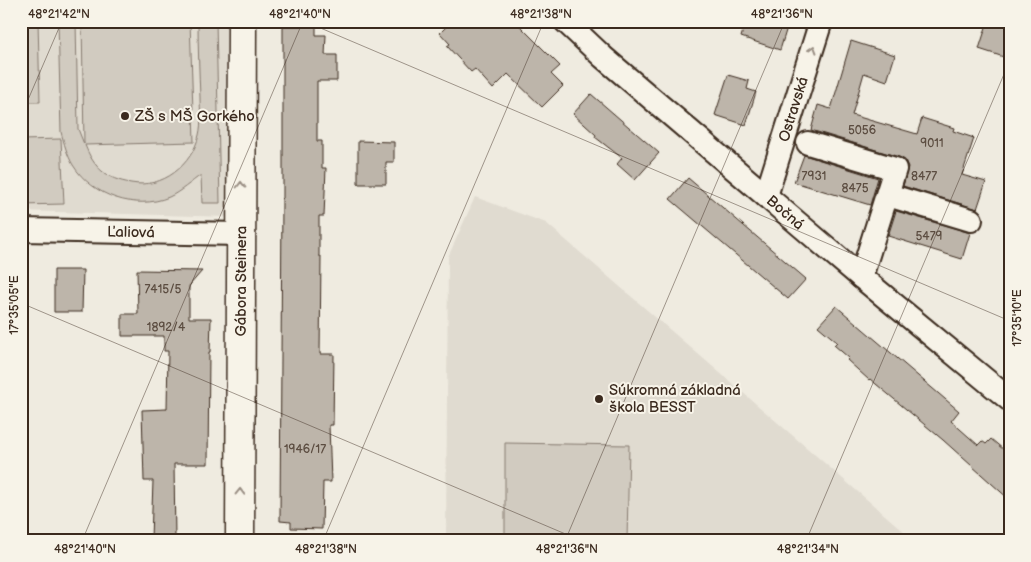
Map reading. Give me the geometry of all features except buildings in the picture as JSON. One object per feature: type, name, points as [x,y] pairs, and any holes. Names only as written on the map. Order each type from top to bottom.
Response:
[{"type":"main road","name":"Gábora Steinera","points":[[240,541],[242,21]]},
{"type":"street","name":"Bočná","points":[[565,21],[603,57],[861,277],[1010,400]]},
{"type":"street","name":"Ostravská","points":[[766,196],[821,21]]},
{"type":"street","points":[[808,142],[895,169],[861,277]]},
{"type":"street","points":[[888,195],[971,220]]},
{"type":"street","name":"Ľaliová","points":[[21,230],[241,234]]},
{"type":"shaded area","name":"ZŠ s MŠ Gorkého","points":[[21,21],[229,21],[230,217],[21,211]]},
{"type":"shaded area","points":[[21,21],[38,21],[40,102],[21,102]]},
{"type":"shaded area","points":[[58,21],[76,21],[78,129],[84,144],[82,21],[190,21],[194,142],[85,145],[92,160],[102,171],[115,179],[143,184],[165,178],[174,172],[183,165],[195,146],[201,121],[198,21],[216,21],[220,203],[202,203],[201,175],[169,197],[143,202],[116,198],[91,185],[81,176],[69,157],[61,132]]},
{"type":"shaded area","points":[[61,139],[64,204],[21,205],[21,140]]},
{"type":"shaded area","name":"Súkromná základná škola BESST","points":[[475,197],[546,223],[915,541],[446,541],[448,257]]},
{"type":"shaded area","points":[[505,443],[629,445],[627,541],[505,541]]},
{"type":"place","name":"ZŠ s MŠ Gorkého","points":[[125,116]]},
{"type":"place","name":"Súkromná základná škola BESST","points":[[599,399]]}]
